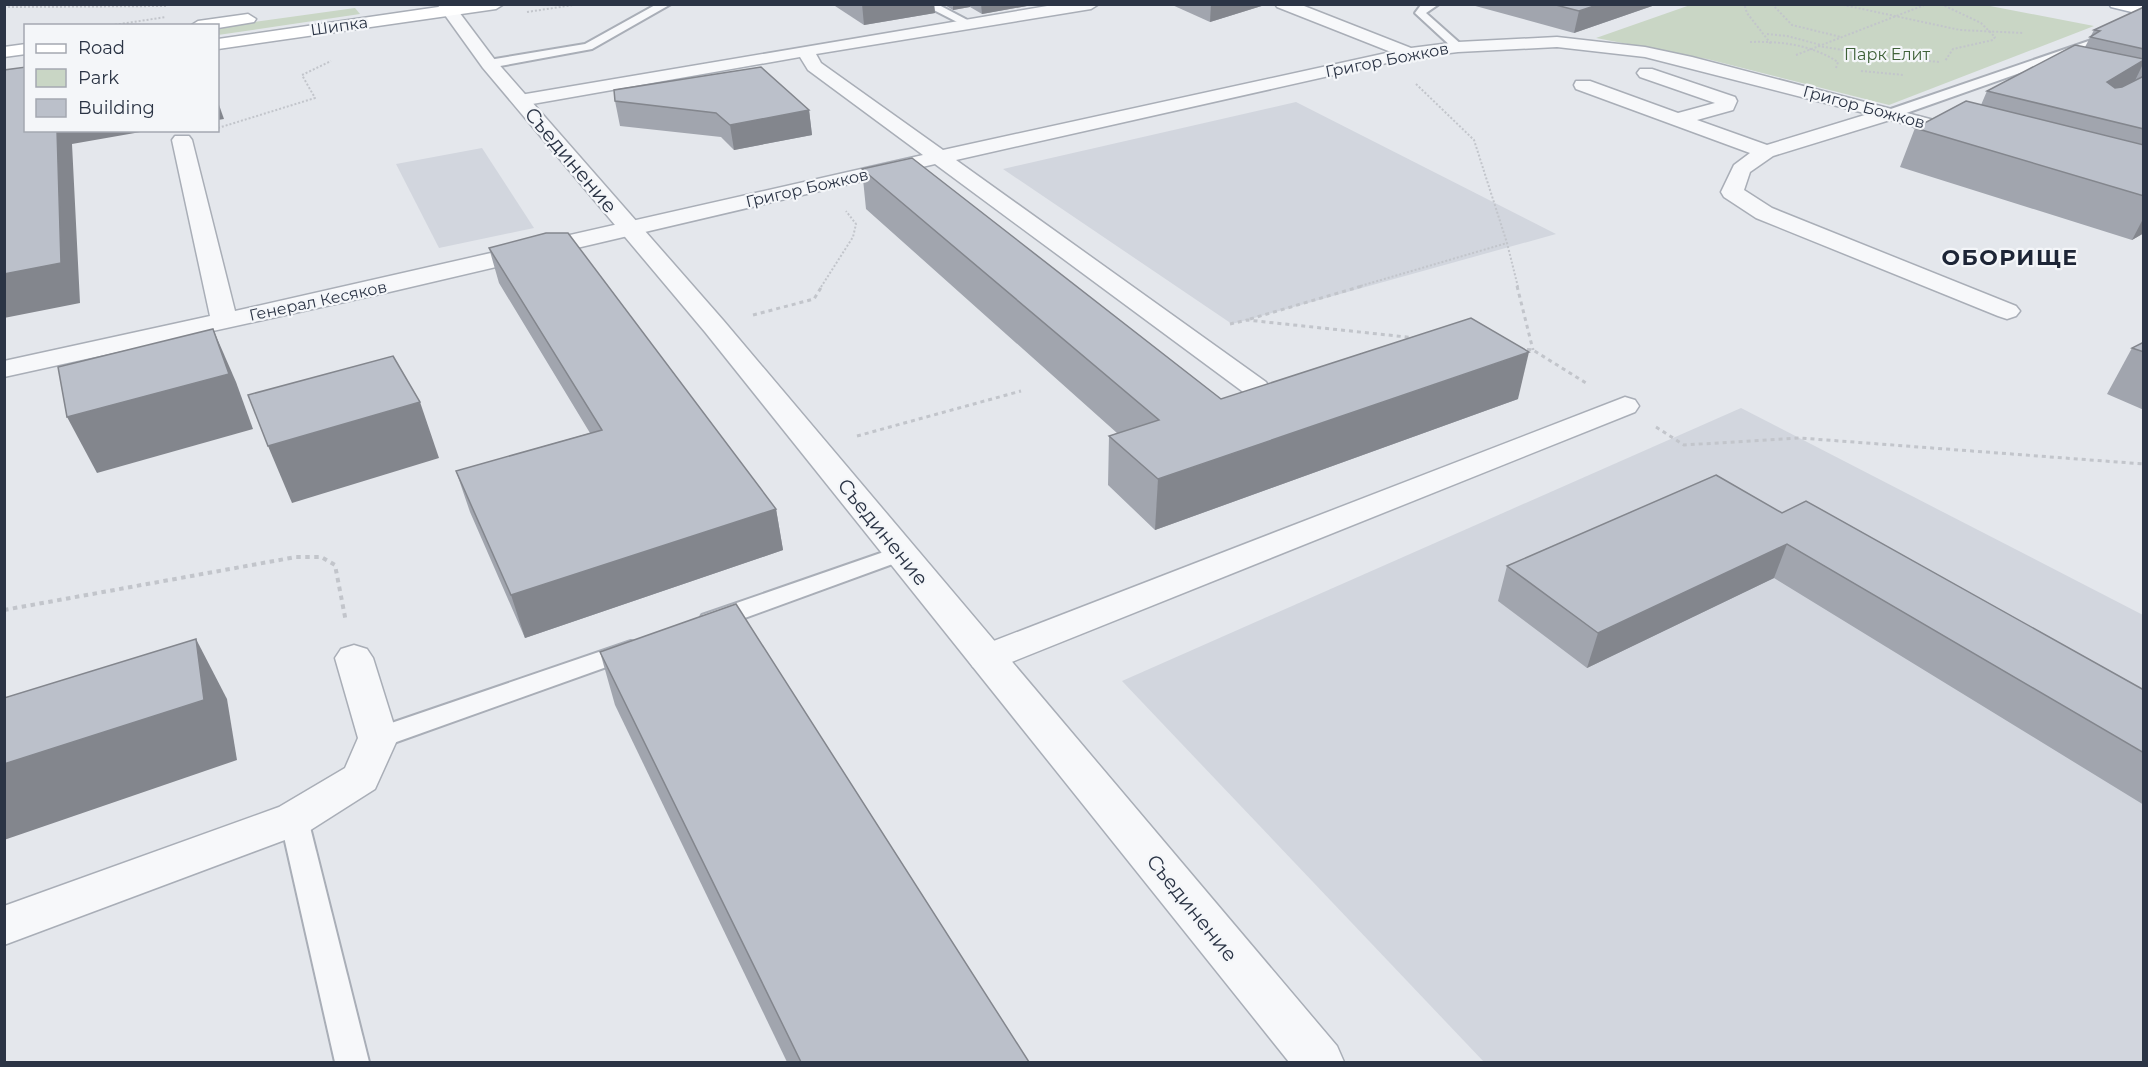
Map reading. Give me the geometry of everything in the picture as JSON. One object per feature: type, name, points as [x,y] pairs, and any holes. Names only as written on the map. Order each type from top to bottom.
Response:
[{"type":"main road","name":"Шипка","points":[[219,44],[447,8],[496,4]]},
{"type":"main road","points":[[212,24],[269,16]]},
{"type":"main road","points":[[4,52],[24,49]]},
{"type":"street","points":[[521,100],[1091,4]]},
{"type":"street","points":[[1283,4],[1408,53]]},
{"type":"street","name":"Съединение","points":[[447,8],[489,64],[714,326],[1319,1062]]},
{"type":"street","name":"Григор Божков","points":[[630,229],[1374,60],[1458,47],[1557,42],[1645,52],[1743,75],[1994,142]]},
{"type":"street","points":[[805,51],[814,66],[1256,388]]},
{"type":"street","points":[[1646,73],[1728,101],[1726,106],[1678,119]]},
{"type":"street","points":[[1583,85],[1766,152]]},
{"type":"street","points":[[1890,114],[1766,152],[1741,169],[1732,192],[1764,213],[2007,311]]},
{"type":"street","points":[[182,140],[224,321]]},
{"type":"street","name":"Генерал Кесяков","points":[[4,369],[630,229]]},
{"type":"street","points":[[986,658],[1624,406]]},
{"type":"street","points":[[4,926],[294,819],[361,778],[378,738],[354,658]]},
{"type":"lane","points":[[927,4],[969,24]]},
{"type":"lane","points":[[1434,4],[1420,13],[1458,47]]},
{"type":"lane","points":[[489,64],[588,47],[660,5]]},
{"type":"lane","points":[[1890,114],[2141,26]]},
{"type":"lane","points":[[2025,66],[2048,71]]},
{"type":"lane","points":[[690,628],[901,553]]},
{"type":"lane","points":[[378,738],[656,640]]},
{"type":"lane","points":[[294,819],[352,1062]]},
{"type":"path","points":[[1749,4],[1745,7],[1747,14],[1768,36],[1773,53],[1786,59]]},
{"type":"path","points":[[1772,4],[1787,22],[1794,26],[1842,37]]},
{"type":"path","points":[[1839,4],[1960,30]]},
{"type":"path","points":[[1743,75],[1927,4]]},
{"type":"path","points":[[1765,33],[1787,36],[1820,46],[1893,58],[1945,63],[1953,48],[1993,40],[1995,37],[1981,23],[1941,4]]},
{"type":"path","points":[[4,7],[167,6]]},
{"type":"path","points":[[219,128],[315,98],[302,75],[334,59]]},
{"type":"path","points":[[1374,60],[1410,78],[1474,140],[1507,243],[1533,350]]},
{"type":"path","points":[[1830,68],[1844,69]]},
{"type":"path","points":[[1852,70],[1907,75]]},
{"type":"path","points":[[714,326],[814,299],[853,237],[856,224],[825,184]]},
{"type":"path","points":[[1185,336],[1507,243]]},
{"type":"path","points":[[1246,320],[1425,339]]},
{"type":"path","points":[[1509,348],[1533,350],[1684,445],[1800,438],[2144,464]]},
{"type":"path","points":[[814,447],[1021,391]]},
{"type":"path","points":[[4,610],[296,557],[321,557],[335,565],[354,658]]},
{"type":"shaded area","points":[[1296,102],[1556,234],[1232,324],[1003,169]]},
{"type":"shaded area","points":[[482,148],[534,228],[439,248],[396,164]]},
{"type":"shaded area","points":[[1741,408],[2143,615],[2143,1062],[1484,1062],[1122,681]]},
{"type":"green space","name":"Парк Елит","points":[[1693,4],[1985,5],[2094,26],[1889,105],[1707,59],[1596,38]]},
{"type":"green space","points":[[355,8],[360,14],[219,35],[219,27]]},
{"type":"building","points":[[1552,4],[1600,4],[1579,11]]},
{"type":"building","points":[[2144,7],[2144,49],[2090,37],[2100,31],[2094,30]]},
{"type":"building","points":[[2075,45],[2144,59],[2107,82],[2115,88],[2122,87],[2144,76],[2144,129],[1987,91]]},
{"type":"building","points":[[24,67],[24,132],[57,132],[61,263],[4,274],[4,70]]},
{"type":"building","points":[[761,67],[809,110],[730,125],[716,113],[615,101],[614,90]]},
{"type":"building","points":[[1966,101],[2144,145],[2144,196],[1915,128]]},
{"type":"building","points":[[912,158],[1221,399],[1471,318],[1529,352],[1158,479],[1109,436],[1159,420],[862,169]]},
{"type":"building","points":[[546,233],[568,233],[776,509],[511,595],[456,471],[602,430],[489,248]]},
{"type":"building","points":[[213,329],[229,374],[67,417],[58,367]]},
{"type":"building","points":[[2144,342],[2144,352],[2132,348]]},
{"type":"building","points":[[393,356],[420,402],[268,446],[248,395]]},
{"type":"building","points":[[1716,475],[1782,513],[1806,501],[2144,690],[2144,753],[1787,544],[1598,633],[1507,566]]},
{"type":"building","points":[[736,604],[1029,1062],[801,1062],[600,652]]},
{"type":"building","points":[[196,639],[204,700],[4,764],[4,698]]},
{"type":"district","name":"ОБОРИЩЕ","points":[[2010,257]]}]
